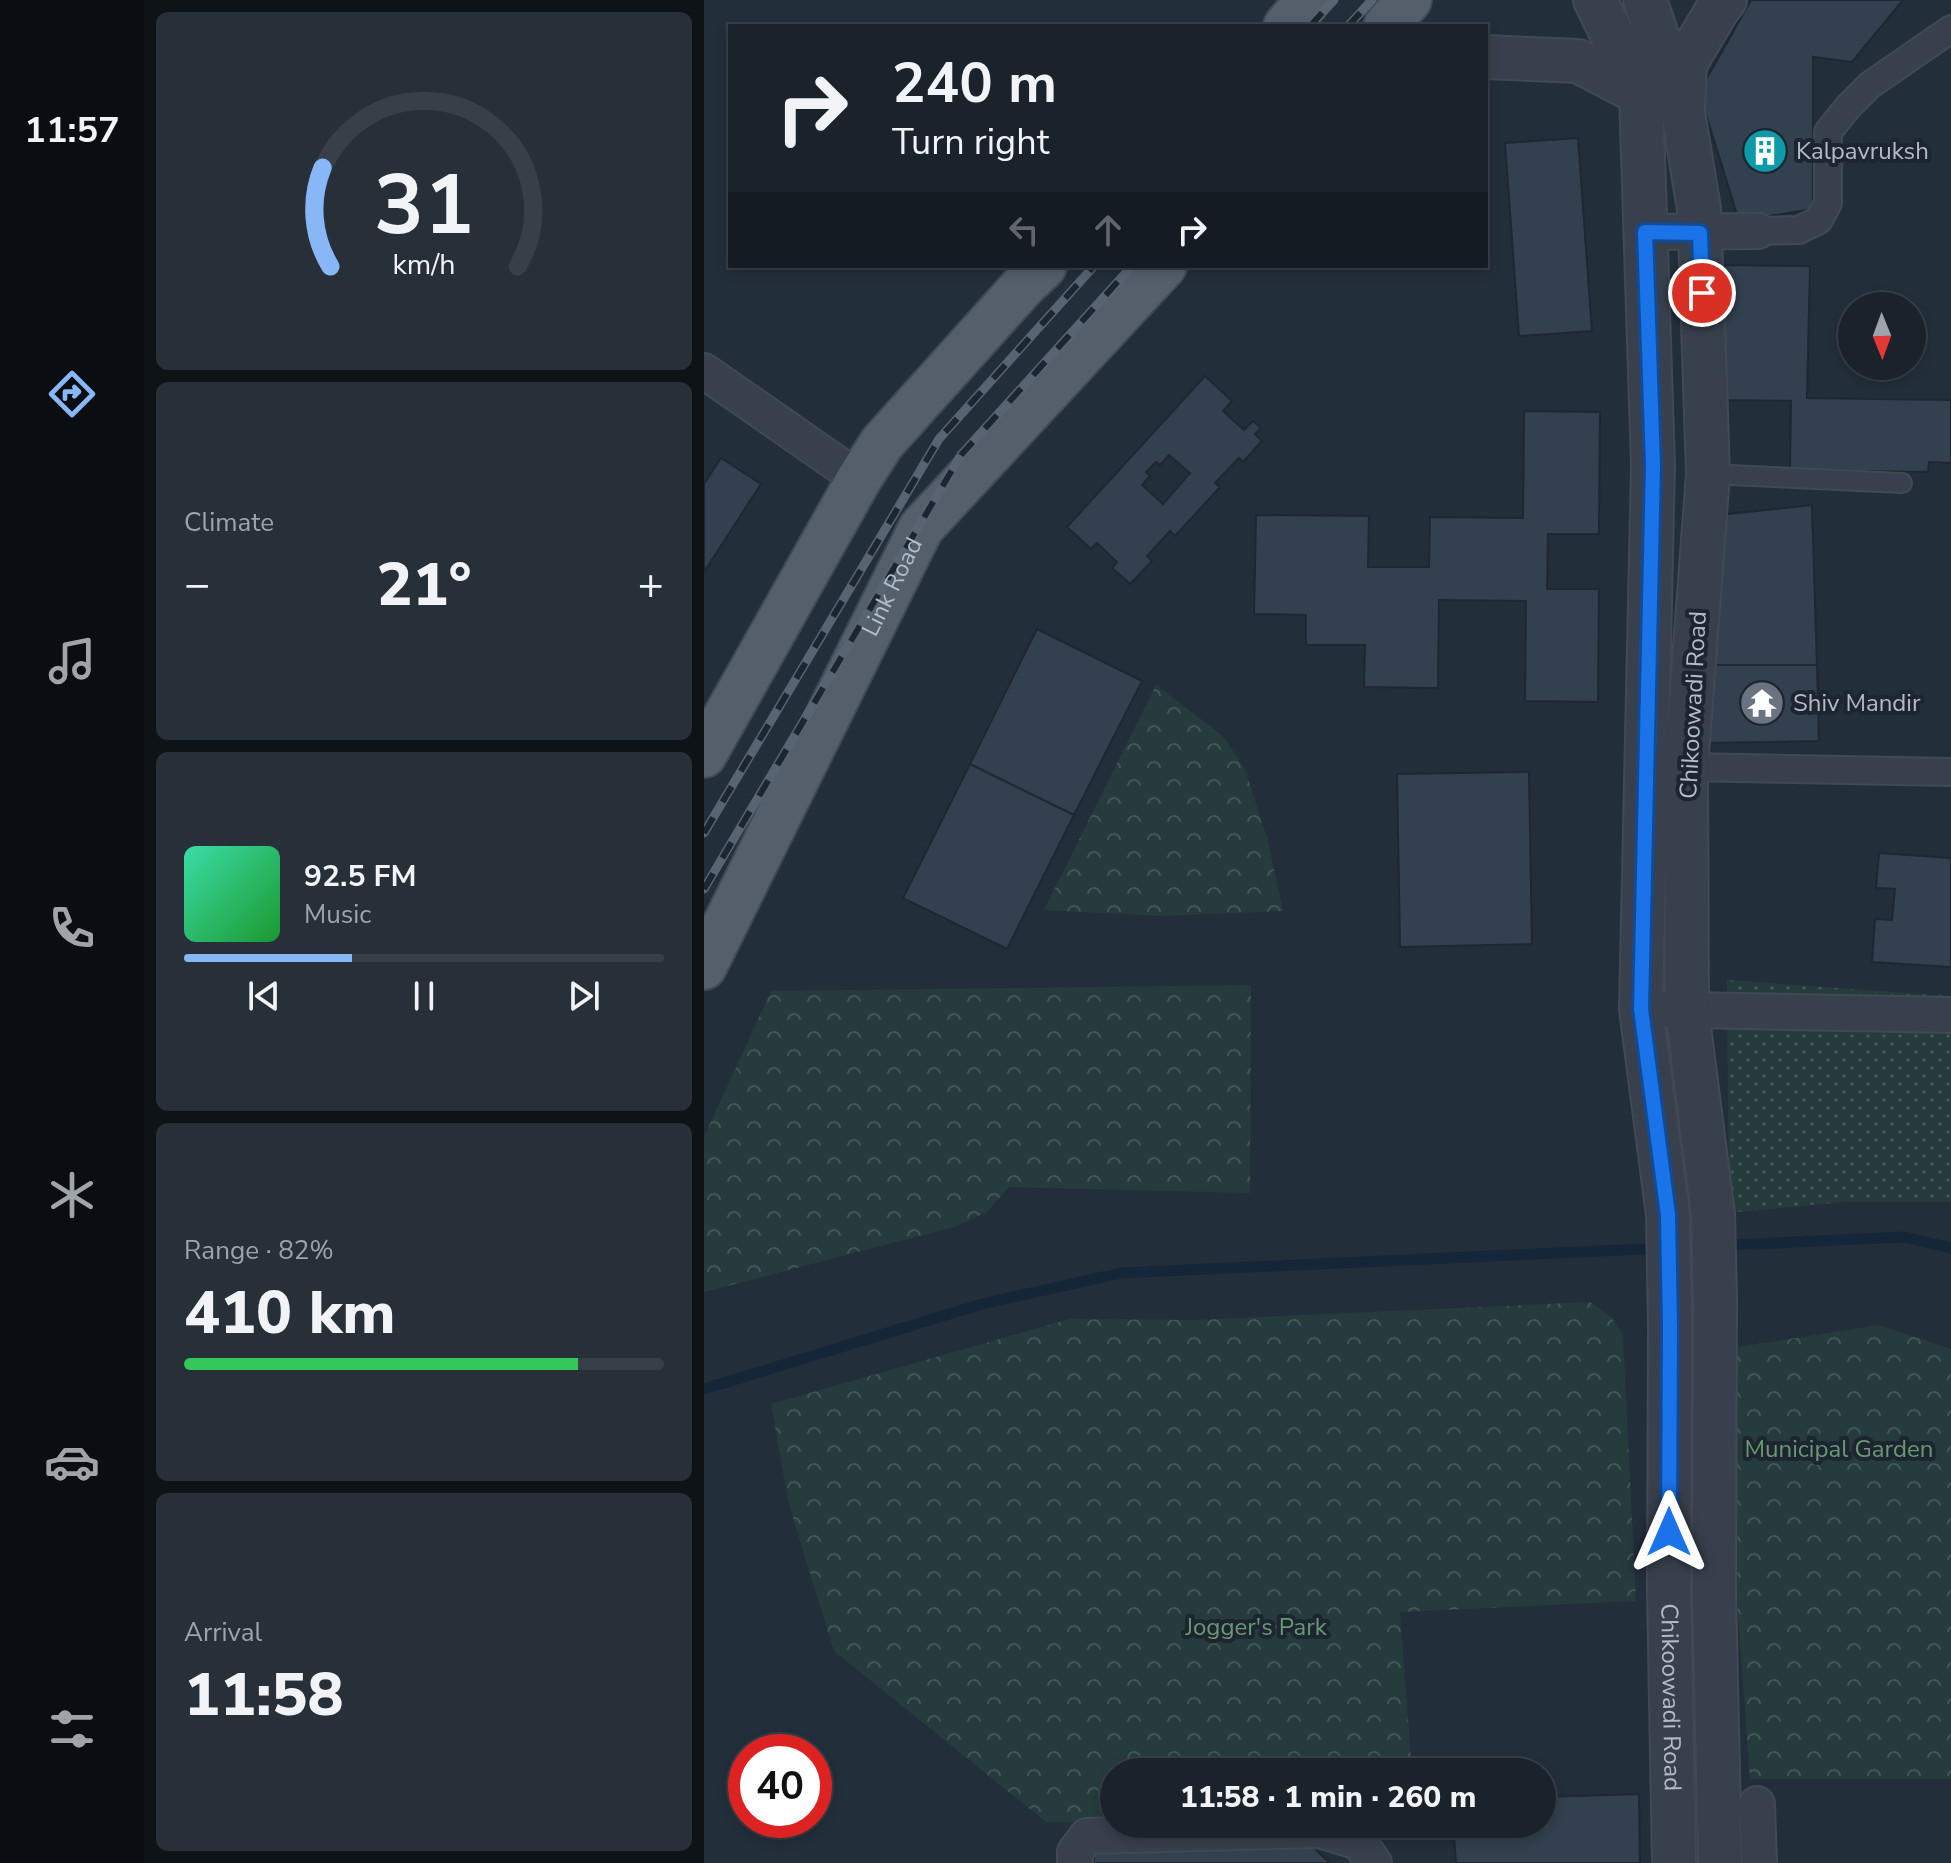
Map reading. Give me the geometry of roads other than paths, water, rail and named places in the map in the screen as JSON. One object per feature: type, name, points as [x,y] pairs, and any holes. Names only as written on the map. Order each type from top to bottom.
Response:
[{"type":"main road","points":[[1288,24],[1308,0]]},
{"type":"main road","points":[[1388,24],[1409,0]]},
{"type":"main road","points":[[704,755],[882,443],[1042,268]]},
{"type":"main road","name":"Link Road","points":[[704,967],[921,528],[1162,268]]},
{"type":"street","name":"Chikoowadi Road","points":[[1595,0],[1641,94],[1653,465],[1641,1009],[1668,1215],[1669,1591],[1674,1863]]},
{"type":"street","name":"Chikoowadi Road","points":[[1645,0],[1683,112],[1700,233],[1708,474],[1686,767],[1687,1011],[1713,1215],[1714,1592],[1720,1863]]},
{"type":"street","name":"Chikoowadi Road","points":[[1683,112],[1685,64],[1725,0]]},
{"type":"street","points":[[1645,232],[1799,230],[1819,220],[1828,203],[1828,132],[1870,85],[1951,29]]},
{"type":"street","points":[[1488,57],[1578,61],[1641,94]]},
{"type":"street","points":[[704,371],[859,479]]},
{"type":"street","points":[[1686,767],[1951,772]]},
{"type":"street","points":[[1641,1009],[1951,1015]]},
{"type":"street","points":[[1757,1804],[1759,1863]]},
{"type":"street","points":[[1075,1863],[1075,1852],[1087,1836],[1319,1830],[1359,1842],[1374,1863]]},
{"type":"lane","points":[[1708,474],[1902,483]]},
{"type":"waterway","points":[[704,1389],[982,1304],[1121,1273],[1904,1237],[1951,1248]]},
{"type":"railway","points":[[1312,24],[1334,0]]},
{"type":"railway","points":[[1350,24],[1372,0]]},
{"type":"railway","points":[[704,833],[939,439],[1092,268]]},
{"type":"railway","points":[[704,889],[961,455],[1130,268]]},
{"type":"place","name":"Kalpavruksh","points":[[1765,151]]},
{"type":"place","name":"Shiv Mandir","points":[[1762,703]]},
{"type":"park label","name":"Municipal Garden","points":[[1839,1449]]},
{"type":"park label","name":"Jogger's Park","points":[[1256,1627]]}]
